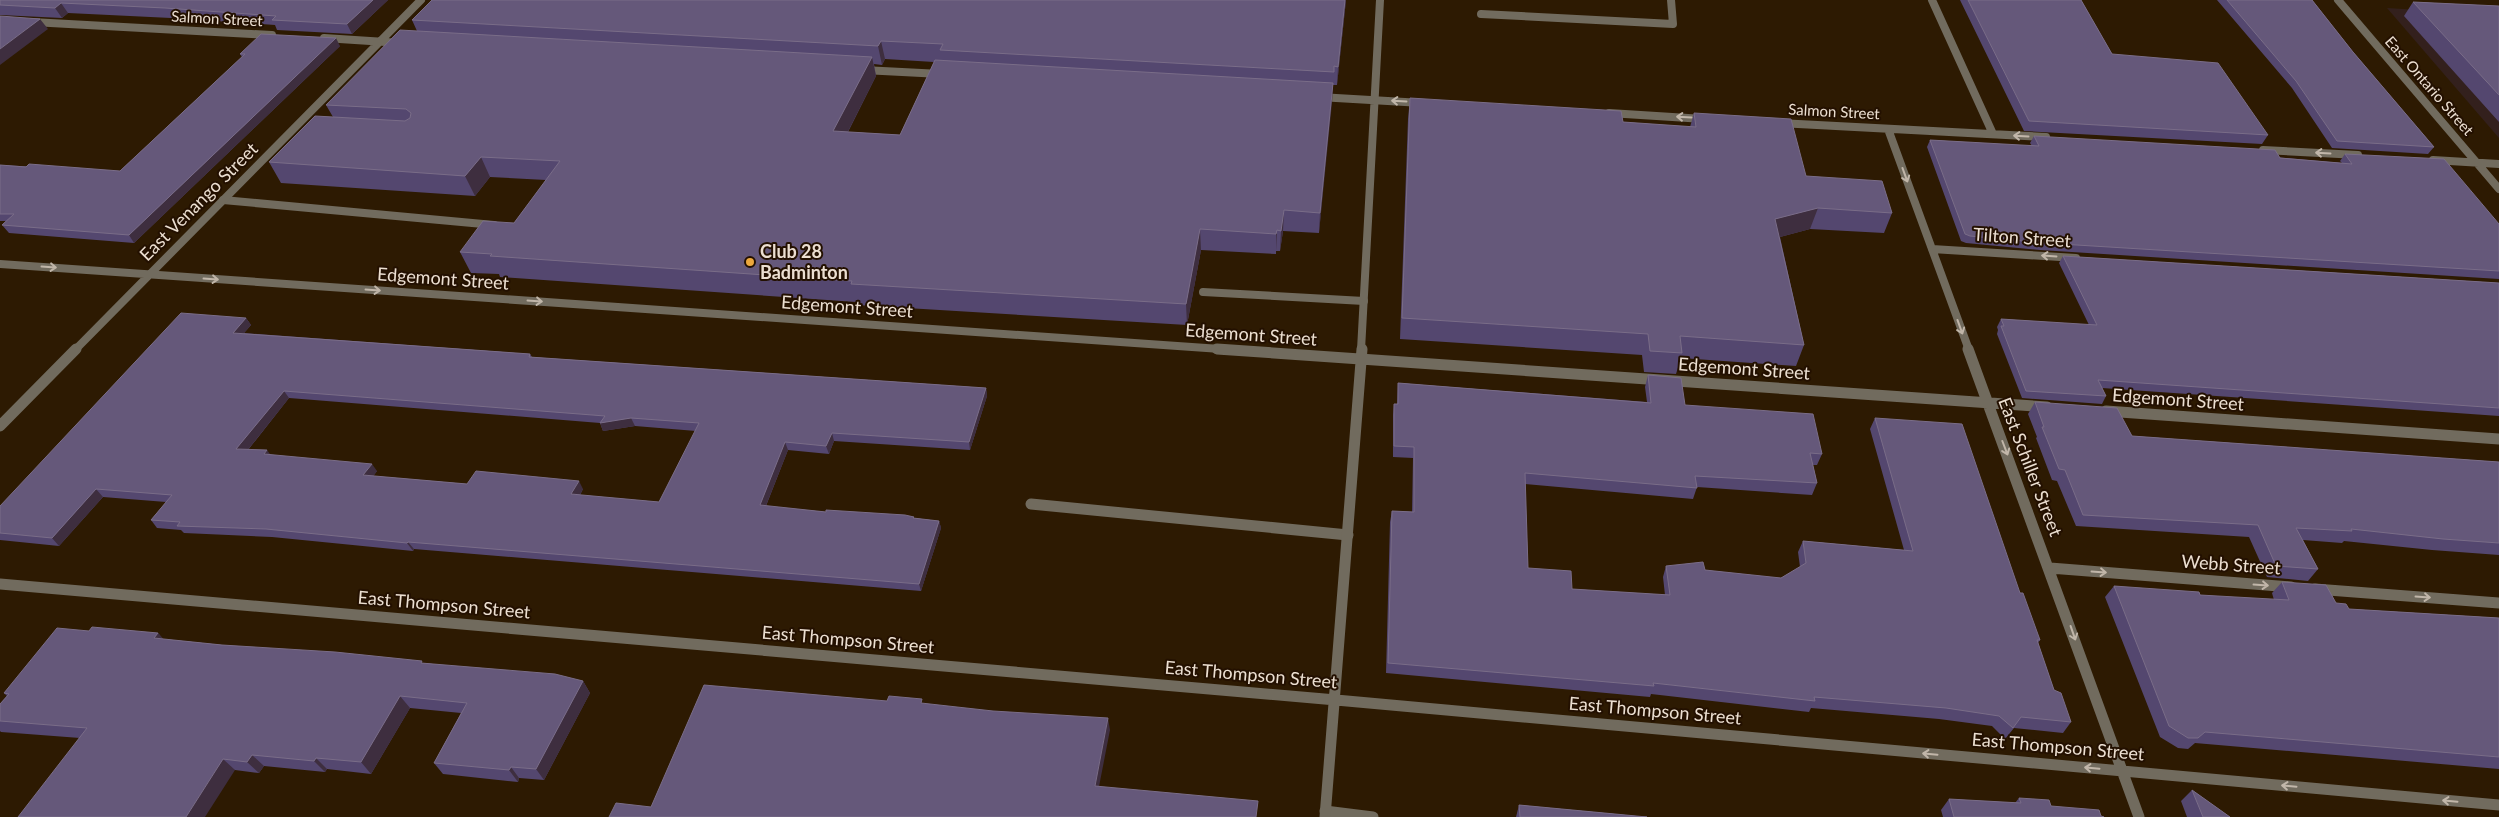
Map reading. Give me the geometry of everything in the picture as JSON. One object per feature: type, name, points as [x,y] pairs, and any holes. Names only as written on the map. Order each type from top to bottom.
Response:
[{"type":"street","name":"East Venango Street","points":[[0,426],[223,200],[298,130],[380,41],[421,0]]},
{"type":"street","points":[[1373,817],[1325,814],[1336,700],[1361,360],[1380,0]]},
{"type":"street","points":[[1481,14],[1673,24],[1671,0]]},
{"type":"street","points":[[1932,0],[1993,134]]},
{"type":"street","name":"East Ontario Street","points":[[2338,0],[2499,189]]},
{"type":"street","name":"Salmon Street","points":[[20,22],[283,36]]},
{"type":"street","points":[[312,38],[410,43]]},
{"type":"street","points":[[857,70],[947,75]]},
{"type":"street","points":[[1314,96],[1433,103]]},
{"type":"street","points":[[1601,113],[1710,119]]},
{"type":"street","name":"Salmon Street","points":[[1769,122],[2052,138]]},
{"type":"street","name":"East Schiller Street","points":[[1888,129],[2050,568],[2139,817]]},
{"type":"street","points":[[2249,149],[2368,156]]},
{"type":"street","points":[[2427,159],[2499,164]]},
{"type":"street","points":[[223,200],[495,225]]},
{"type":"street","name":"Tilton Street","points":[[1932,249],[2081,258]]},
{"type":"street","name":"Edgemont Street","points":[[0,264],[2056,407]]},
{"type":"street","points":[[1202,292],[1364,301]]},
{"type":"street","name":"Edgemont Street","points":[[2096,410],[2499,439]]},
{"type":"street","points":[[1032,504],[1348,534]]},
{"type":"street","name":"Webb Street","points":[[2050,568],[2499,603]]},
{"type":"street","name":"East Thompson Street","points":[[0,584],[1336,700],[2499,805]]},
{"type":"shaded area","points":[[2387,8],[2499,15],[2499,138]]},
{"type":"building","points":[[0,0],[373,0],[347,24],[272,20],[276,16],[165,8],[61,3],[55,8],[0,5]]},
{"type":"building","points":[[432,0],[1345,0],[1338,67],[1334,66],[1334,72],[940,50],[943,44],[881,41],[878,46],[412,20]]},
{"type":"building","points":[[1968,0],[2081,0],[2112,54],[2218,63],[2268,135],[2029,121]]},
{"type":"building","points":[[2227,0],[2312,0],[2353,52],[2434,147],[2337,141],[2296,81]]},
{"type":"building","points":[[2413,2],[2499,6],[2499,95]]},
{"type":"building","points":[[0,16],[40,19],[0,49]]},
{"type":"building","points":[[400,30],[872,57],[833,131],[900,135],[935,60],[1333,83],[1320,213],[1284,210],[1281,231],[1277,230],[1276,234],[1200,229],[1186,304],[851,284],[852,281],[490,256],[492,254],[460,252],[483,221],[514,223],[560,161],[481,157],[465,176],[269,162],[315,116],[405,121],[410,118],[411,113],[406,109],[326,105]]},
{"type":"building","points":[[261,34],[336,38],[129,235],[2,225],[14,214],[0,214],[0,165],[26,167],[29,164],[120,171],[245,54],[240,54]]},
{"type":"building","points":[[1410,98],[1621,111],[1623,122],[1696,127],[1694,113],[1791,119],[1806,176],[1882,181],[1892,213],[1818,208],[1775,219],[1804,345],[1680,336],[1682,353],[1650,351],[1648,334],[1402,318]]},
{"type":"building","points":[[2034,136],[2275,150],[2280,158],[2352,164],[2345,154],[2444,159],[2499,224],[2499,271],[2044,243],[1965,234],[1930,140],[2039,146]]},
{"type":"building","points":[[2063,256],[2499,283],[2499,408],[2098,380],[2106,396],[2026,391],[2001,326],[2004,326],[2001,319],[2097,325]]},
{"type":"building","points":[[181,313],[246,318],[233,333],[530,354],[529,357],[986,388],[969,442],[832,433],[826,446],[785,442],[760,505],[826,512],[826,510],[905,515],[913,518],[939,521],[919,584],[407,543],[266,529],[177,526],[180,522],[151,520],[172,495],[96,489],[52,538],[0,533],[0,506]],"holes":[[[284,391],[605,416],[600,423],[631,418],[699,423],[659,502],[571,494],[579,481],[476,471],[467,484],[363,475],[372,464],[264,454],[267,450],[236,449]]]},
{"type":"building","points":[[1648,375],[1681,378],[1685,405],[1813,414],[1822,454],[1810,453],[1817,483],[1695,476],[1697,488],[1525,473],[1528,568],[1571,571],[1572,589],[1670,595],[1666,566],[1703,562],[1705,570],[1781,578],[1806,563],[1803,541],[1913,551],[1875,418],[1962,424],[2020,593],[2023,593],[2040,640],[2037,640],[2054,690],[2061,693],[2071,722],[2021,717],[2013,728],[1999,716],[1946,708],[1814,697],[1815,701],[1653,683],[1654,686],[1388,663],[1392,511],[1414,512],[1414,447],[1394,446],[1394,404],[1398,404],[1398,383],[1651,403]]},
{"type":"building","points":[[2035,402],[2117,408],[2132,436],[2499,462],[2499,543],[2351,529],[2352,531],[2296,528],[2318,569],[2276,566],[2258,525],[2083,515],[2065,470],[2059,469],[2042,427],[2044,427]]},
{"type":"building","points":[[2282,582],[2326,585],[2336,603],[2346,604],[2349,609],[2499,618],[2499,757],[2205,732],[2198,738],[2188,738],[2169,726],[2114,586],[2199,592],[2200,595],[2289,600]]},
{"type":"building","points":[[92,627],[158,633],[154,638],[222,645],[335,652],[422,661],[421,663],[555,674],[583,681],[536,769],[511,767],[509,770],[434,763],[467,703],[400,696],[361,762],[316,758],[314,761],[252,755],[247,762],[223,759],[186,817],[18,817],[87,728],[0,721],[0,704],[9,694],[4,693],[57,628],[89,631]]},
{"type":"building","points":[[704,685],[887,701],[889,696],[922,699],[921,703],[993,711],[1108,718],[1095,786],[1258,801],[1256,817],[609,817],[616,803],[651,807]]},
{"type":"building","points":[[2192,790],[2230,817],[2203,817]]},
{"type":"building","points":[[2019,798],[2049,800],[2051,806],[2099,810],[2101,816],[2104,817],[1954,817],[1949,799],[2021,803]]},
{"type":"building","points":[[1519,805],[1647,817],[1520,817]]},
{"type":"place","name":"Club 28 Badminton","points":[[750,262]]}]
